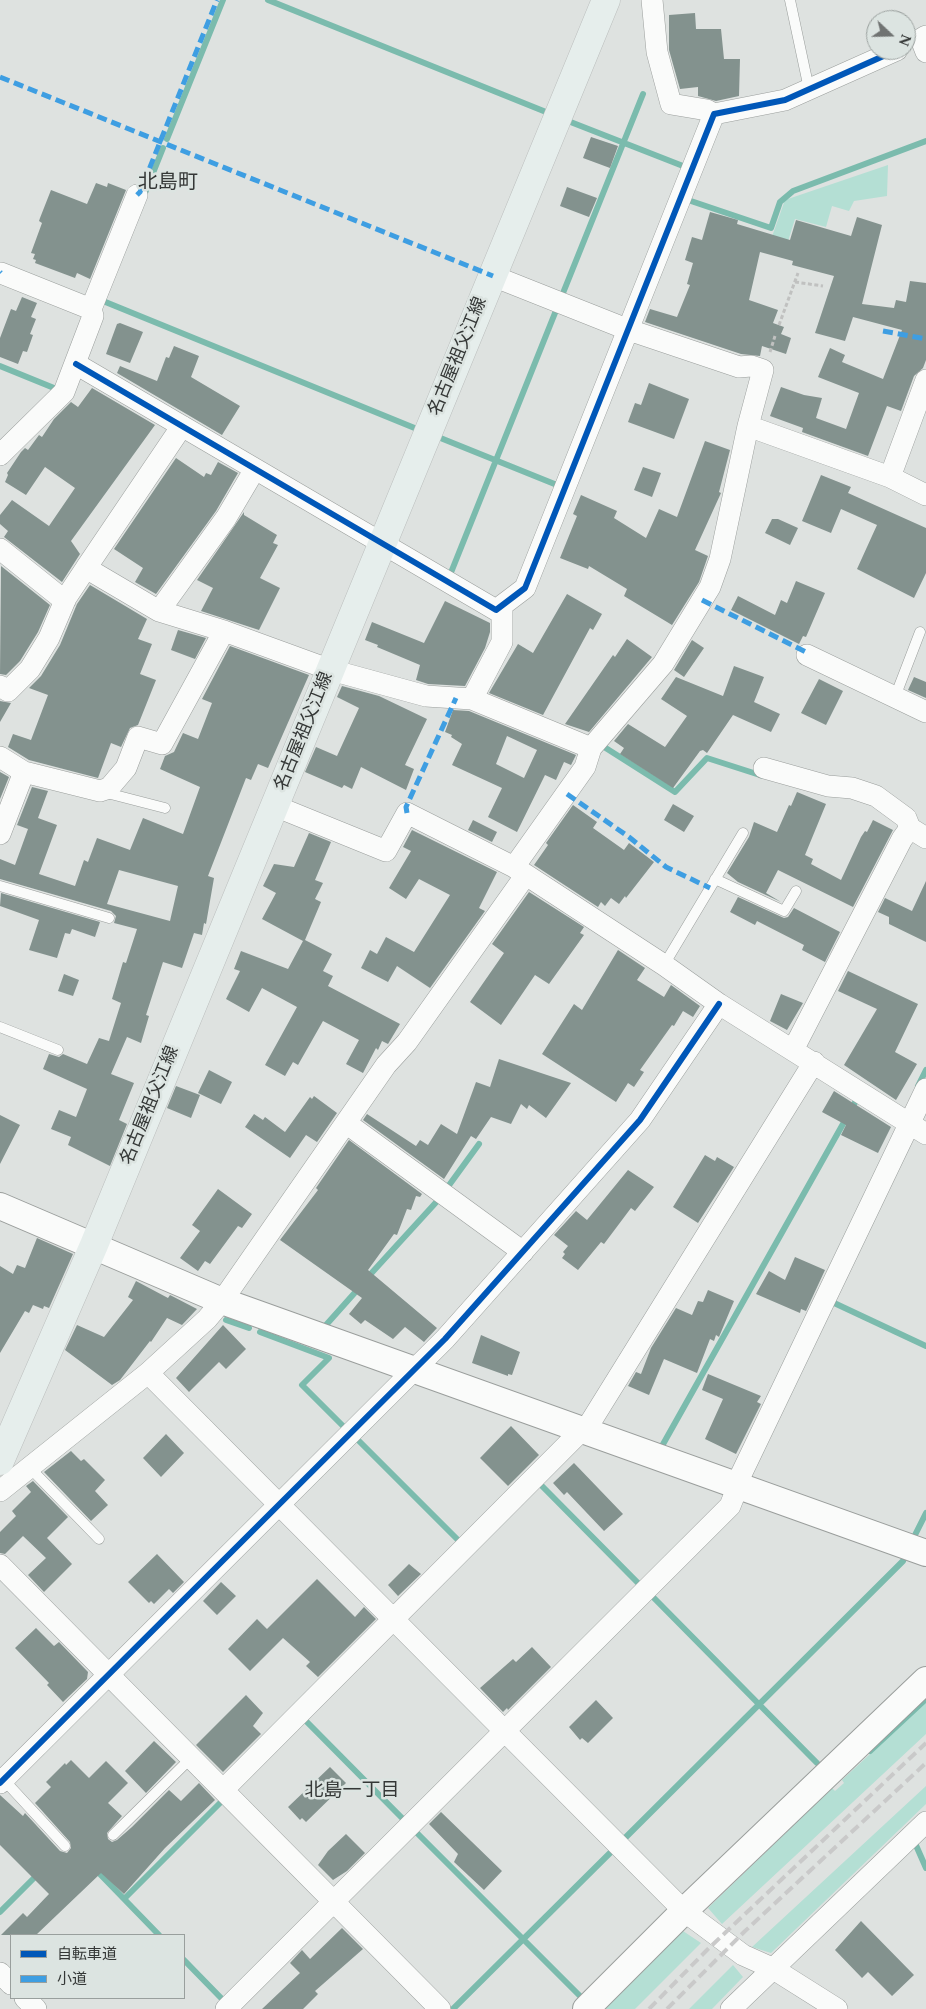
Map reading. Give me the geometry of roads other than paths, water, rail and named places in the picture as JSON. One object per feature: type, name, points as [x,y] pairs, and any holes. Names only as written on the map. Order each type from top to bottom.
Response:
[{"type":"main road","name":"名古屋祖父江線","points":[[0,1461],[94,1245],[606,0]]},
{"type":"street","points":[[652,0],[657,52],[671,104],[707,110],[714,114],[785,100],[874,60]]},
{"type":"street","points":[[76,364],[496,610],[526,588],[714,114]]},
{"type":"street","points":[[0,454],[64,392],[93,316],[91,309],[137,195]]},
{"type":"street","points":[[2,273],[91,309]]},
{"type":"street","points":[[0,1491],[148,1373],[207,1319],[222,1301],[386,1065],[407,1042],[519,872],[585,767],[592,748],[663,664],[710,587],[720,559],[748,426],[763,370],[751,366],[739,367],[629,330],[493,276]]},
{"type":"street","points":[[890,477],[926,380]]},
{"type":"street","points":[[0,686],[8,691],[30,669],[49,638],[65,601],[182,426]]},
{"type":"street","points":[[748,426],[890,477],[926,495]]},
{"type":"street","points":[[159,611],[226,518],[255,469]]},
{"type":"street","points":[[0,550],[65,601]]},
{"type":"street","points":[[86,568],[159,611],[224,631],[331,670],[426,696],[472,700],[592,748]]},
{"type":"street","points":[[472,700],[502,642],[502,606]]},
{"type":"street","points":[[0,757],[24,772],[100,791],[109,788],[126,768],[138,737],[162,744],[224,631]]},
{"type":"street","points":[[807,655],[926,712]]},
{"type":"street","points":[[764,768],[828,786],[852,788],[876,796],[906,818],[918,833],[902,839],[793,1050]]},
{"type":"street","points":[[0,834],[24,772]]},
{"type":"street","points":[[275,806],[386,851],[407,814],[519,872],[664,965],[719,1004],[918,1128]]},
{"type":"street","points":[[2,1781],[416,1370],[640,1120],[719,1004]]},
{"type":"street","points":[[223,1790],[584,1430],[814,1062]]},
{"type":"street","points":[[226,2009],[730,1506],[737,1485],[918,1128],[926,1089]]},
{"type":"street","points":[[346,1123],[523,1252]]},
{"type":"street","points":[[0,1206],[222,1301],[737,1485],[924,1547]]},
{"type":"street","points":[[148,1373],[684,1911],[743,1955],[772,1968],[837,2009]]},
{"type":"street","points":[[0,1565],[440,2009]]},
{"type":"street","points":[[586,2009],[684,1911],[926,1680]]},
{"type":"street","points":[[731,2009],[926,1822]]},
{"type":"street","points":[[0,1973],[10,1983]]},
{"type":"street","points":[[26,1999],[36,2009]]},
{"type":"lane","points":[[790,0],[809,89]]},
{"type":"lane","points":[[895,697],[920,632]]},
{"type":"lane","points":[[100,791],[165,808]]},
{"type":"lane","points":[[664,965],[743,833]]},
{"type":"lane","points":[[716,879],[784,911],[796,891]]},
{"type":"lane","points":[[0,886],[109,918]]},
{"type":"lane","points":[[0,1027],[58,1050]]},
{"type":"lane","points":[[30,1468],[99,1540]]},
{"type":"lane","points":[[113,1835],[191,1758]]},
{"type":"lane","points":[[2,1781],[65,1846]]},
{"type":"waterway","points":[[167,139],[223,0]]},
{"type":"waterway","points":[[268,0],[546,112]]},
{"type":"waterway","points":[[561,298],[643,94]]},
{"type":"waterway","points":[[568,121],[683,166]]},
{"type":"waterway","points":[[688,200],[771,228],[780,202],[793,191],[926,141]]},
{"type":"waterway","points":[[143,198],[163,148]]},
{"type":"waterway","points":[[103,301],[417,429]]},
{"type":"waterway","points":[[450,575],[557,308]]},
{"type":"waterway","points":[[0,366],[54,388]]},
{"type":"waterway","points":[[438,437],[557,485]]},
{"type":"waterway","points":[[601,745],[675,792],[707,758],[763,776]]},
{"type":"waterway","points":[[918,1086],[926,1070]]},
{"type":"waterway","points":[[662,1446],[857,1099]]},
{"type":"waterway","points":[[447,1188],[479,1144]]},
{"type":"waterway","points":[[367,1278],[440,1198]]},
{"type":"waterway","points":[[326,1325],[359,1288]]},
{"type":"waterway","points":[[832,1302],[926,1346]]},
{"type":"waterway","points":[[226,1320],[249,1328]]},
{"type":"waterway","points":[[260,1332],[329,1358],[302,1385],[345,1428]]},
{"type":"waterway","points":[[358,1440],[462,1544]]},
{"type":"waterway","points":[[540,1484],[640,1585]]},
{"type":"waterway","points":[[915,1535],[926,1513]]},
{"type":"waterway","points":[[626,1837],[903,1561]]},
{"type":"waterway","points":[[651,1595],[817,1763]]},
{"type":"waterway","points":[[870,1751],[926,1699]]},
{"type":"waterway","points":[[304,1719],[405,1821]]},
{"type":"waterway","points":[[124,1899],[223,1800]]},
{"type":"waterway","points":[[415,1831],[580,1996]]},
{"type":"waterway","points":[[915,1843],[926,1868]]},
{"type":"waterway","points":[[453,2009],[614,1849]]},
{"type":"waterway","points":[[94,1868],[158,1934]]},
{"type":"waterway","points":[[0,1912],[38,1874]]},
{"type":"waterway","points":[[185,1961],[223,2000]]},
{"type":"railway","points":[[649,2009],[708,1949],[926,1743]]},
{"type":"railway","points":[[667,2009],[744,1932],[926,1763]]},
{"type":"district","name":"北島町","points":[[168,184]]},
{"type":"district","name":"北島一丁目","points":[[352,1792]]}]
